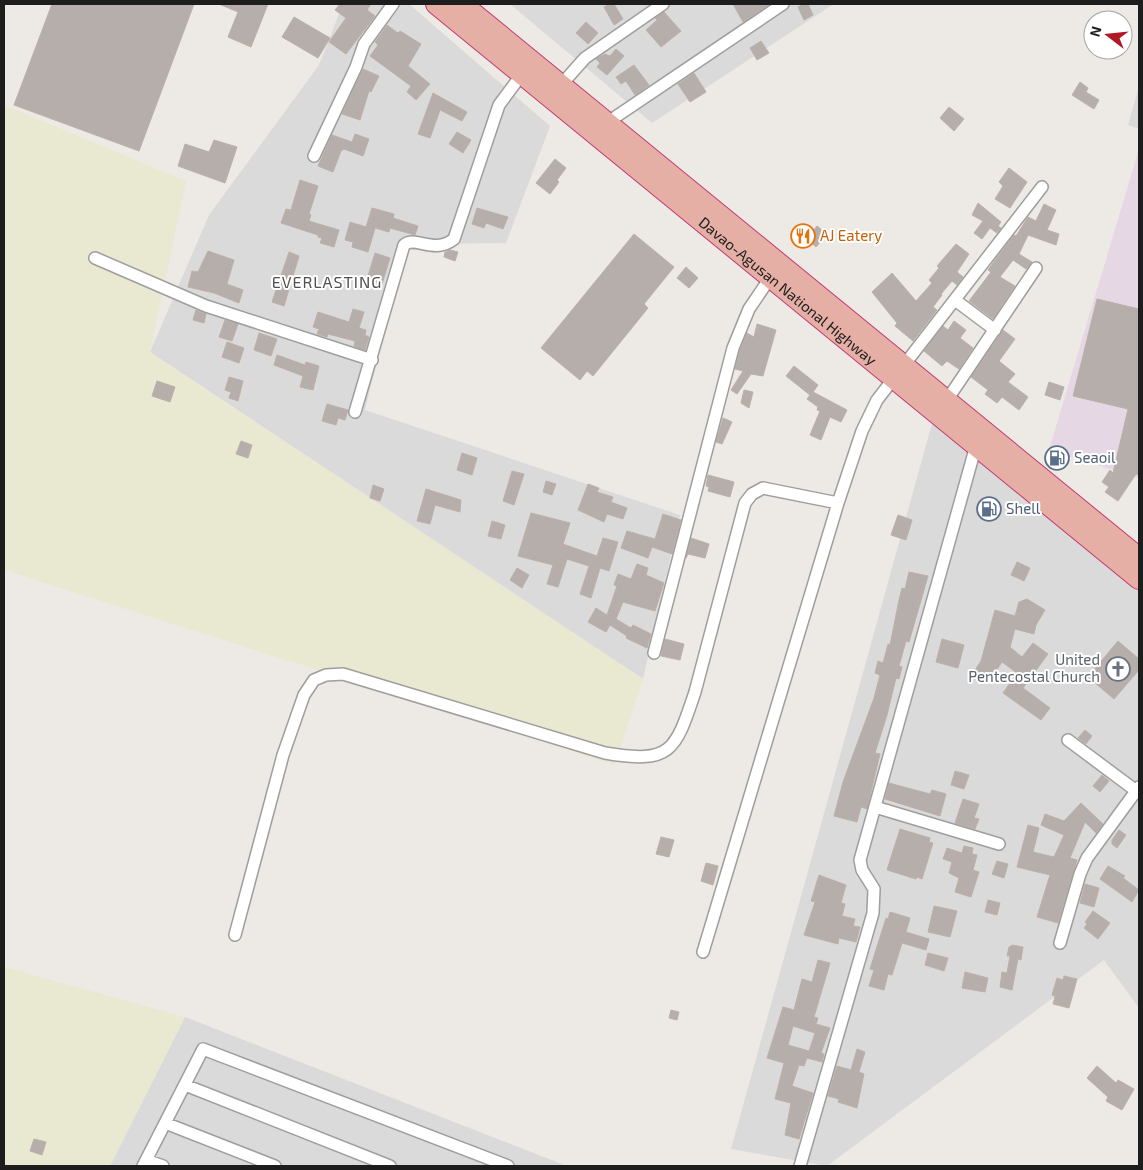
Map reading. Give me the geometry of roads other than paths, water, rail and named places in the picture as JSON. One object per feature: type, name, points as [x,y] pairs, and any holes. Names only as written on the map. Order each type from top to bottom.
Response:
[{"type":"highway","name":"Davao-Agusan National Highway","points":[[436,4],[527,68],[980,438],[1139,558]]},
{"type":"highway","name":"Davao-Agusan National Highway","points":[[462,4],[527,68],[561,84],[608,122],[738,241],[770,278],[899,372],[947,400],[980,438],[1139,578]]},
{"type":"street","points":[[314,156],[356,67],[364,44],[393,4]]},
{"type":"street","points":[[561,84],[585,58],[663,4]]},
{"type":"street","points":[[608,122],[783,4]]},
{"type":"street","points":[[356,412],[404,245],[412,241],[437,246],[447,244],[454,239],[499,105],[527,68]]},
{"type":"street","points":[[703,952],[838,503],[868,415],[1042,187]]},
{"type":"street","points":[[95,258],[206,306],[372,360]]},
{"type":"street","points":[[947,400],[1036,268]]},
{"type":"street","points":[[654,653],[733,348],[749,309],[770,278]]},
{"type":"street","points":[[955,300],[995,330]]},
{"type":"street","points":[[800,1166],[873,913],[874,889],[862,870],[860,860],[980,438]]},
{"type":"street","points":[[235,935],[283,755],[304,695],[314,680],[326,675],[343,674],[605,753],[650,758],[666,751],[677,739],[685,722],[695,692],[745,503],[752,494],[763,488],[838,503]]},
{"type":"street","points":[[1060,943],[1080,874],[1087,858],[1138,790],[1068,740]]},
{"type":"street","points":[[875,807],[999,844]]},
{"type":"street","points":[[164,1166],[144,1163],[203,1049],[508,1166]]},
{"type":"street","points":[[185,1085],[390,1166]]},
{"type":"street","points":[[165,1123],[275,1166]]},
{"type":"place","name":"AJ Eatery","points":[[803,236]]},
{"type":"place","name":"Seaoil","points":[[1057,458]]},
{"type":"place","name":"Shell","points":[[989,509]]},
{"type":"place","name":"United Pentecostal Church","points":[[1118,669]]},
{"type":"district","name":"EVERLASTING","points":[[327,282]]}]
